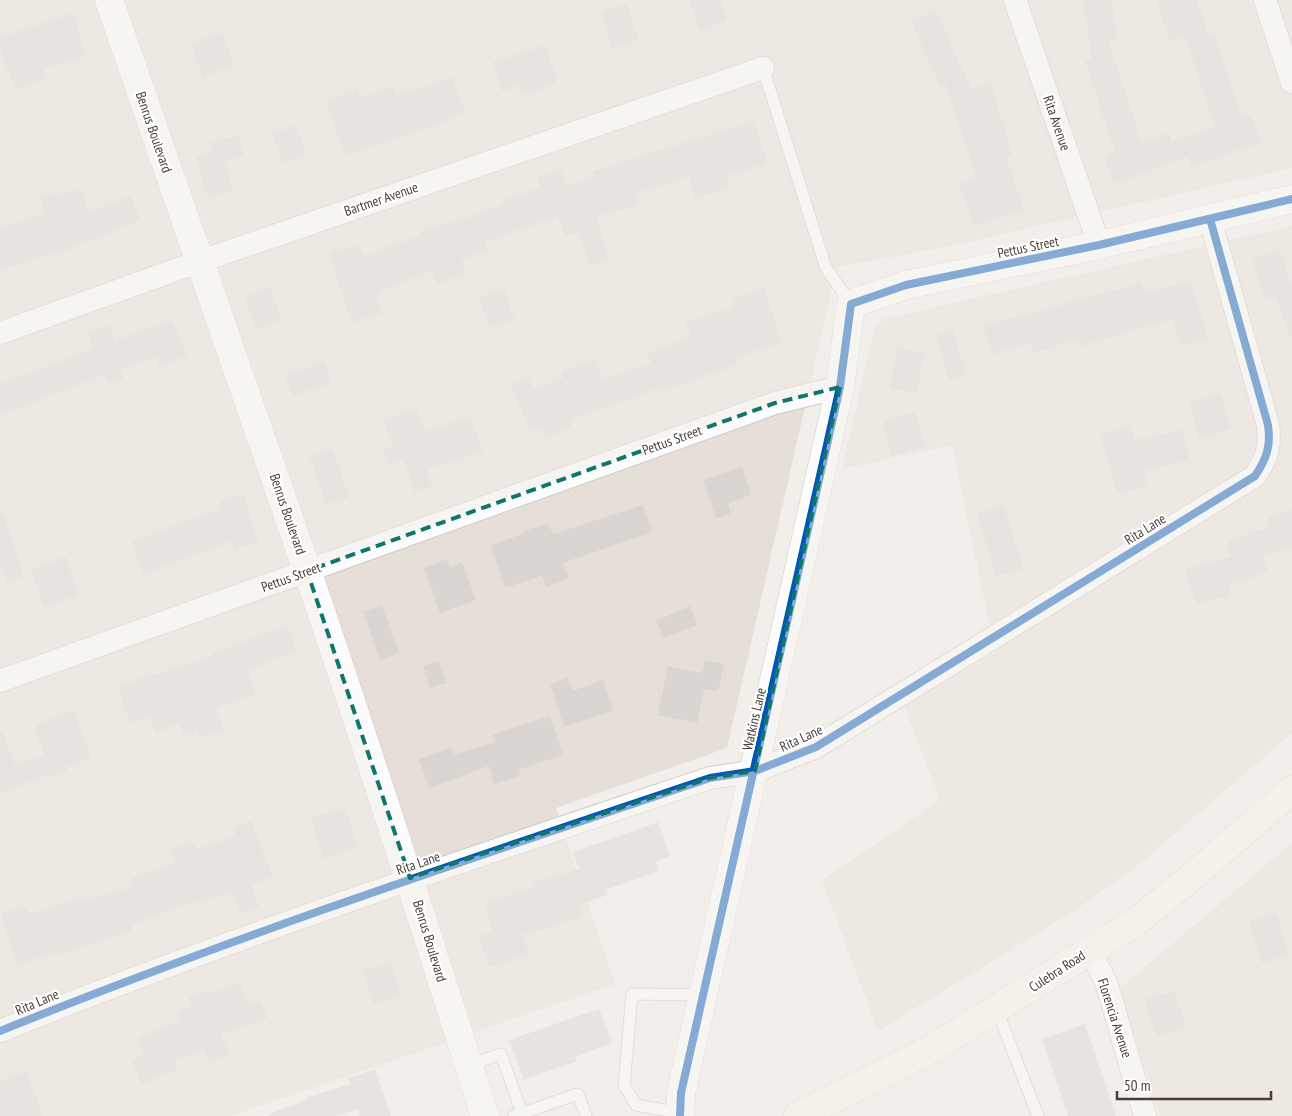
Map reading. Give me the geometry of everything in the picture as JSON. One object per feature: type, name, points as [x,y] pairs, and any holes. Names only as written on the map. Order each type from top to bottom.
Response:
[{"type":"main road","name":"Culebra Road","points":[[798,1116],[831,1109],[998,1010],[1136,922],[1292,790]]},
{"type":"street","name":"Benrus Boulevard","points":[[109,0],[198,262],[307,571],[410,878],[485,1116]]},
{"type":"street","name":"Rita Avenue","points":[[1015,0],[1099,245]]},
{"type":"street","points":[[1265,0],[1292,82]]},
{"type":"street","name":"Bartmer Avenue","points":[[0,333],[198,262],[763,68]]},
{"type":"street","name":"Pettus Street","points":[[851,304],[906,285],[1099,245],[1292,199]]},
{"type":"street","name":"Rita Lane","points":[[0,1031],[81,997],[410,878],[710,778],[755,771],[816,747],[1255,476],[1266,459],[1270,443],[1268,425],[1210,219]]},
{"type":"street","points":[[840,387],[851,304]]},
{"type":"street","name":"Pettus Street","points":[[0,681],[775,403],[840,387]]},
{"type":"street","name":"Watkins Lane","points":[[680,1114],[681,1093],[840,387]]},
{"type":"street","name":"Florencia Avenue","points":[[1090,950],[1107,985],[1145,1116]]},
{"type":"lane","points":[[763,68],[826,268],[851,304]]},
{"type":"lane","points":[[680,1114],[636,1105],[624,1086],[632,994],[703,994]]},
{"type":"lane","points":[[998,1010],[1038,1116]]},
{"type":"lane","points":[[469,1065],[501,1054],[519,1115],[578,1094],[586,1116]]},
{"type":"highlighted area","points":[[840,387],[755,771],[710,778],[410,878],[307,571],[775,403]]},
{"type":"shaded area","points":[[0,0],[1292,0],[1292,168],[955,245],[837,267],[727,748],[556,808],[615,984],[231,1116],[0,1116]]},
{"type":"shaded area","points":[[1292,226],[1292,733],[1138,865],[1077,909],[878,1031],[822,880],[940,800],[904,706],[995,652],[952,445],[842,469],[874,330],[883,319]]},
{"type":"shaded area","points":[[1292,843],[1292,1116],[1160,1116],[1119,989]]},
{"type":"building","points":[[689,0],[720,0],[727,21],[699,30]]},
{"type":"building","points":[[1083,0],[1111,0],[1117,39],[1108,41],[1142,143],[1169,133],[1172,142],[1215,127],[1185,36],[1170,41],[1156,0],[1197,0],[1209,36],[1214,35],[1242,117],[1251,114],[1261,142],[1191,167],[1187,157],[1114,184],[1104,157],[1115,152],[1085,60],[1092,58]]},
{"type":"building","points":[[628,4],[638,40],[612,48],[601,12]]},
{"type":"building","points":[[936,11],[971,89],[990,83],[1013,155],[1006,157],[1024,210],[974,226],[959,183],[976,177],[945,83],[940,86],[911,22]]},
{"type":"building","points":[[73,13],[86,56],[42,70],[45,78],[15,89],[0,48],[0,37]]},
{"type":"building","points":[[222,32],[234,65],[203,77],[191,44]]},
{"type":"building","points":[[545,45],[558,83],[522,95],[519,85],[502,91],[493,62]]},
{"type":"building","points":[[452,77],[465,113],[420,131],[345,156],[326,100],[357,90],[360,97],[393,87],[395,94],[407,90],[408,93]]},
{"type":"building","points":[[754,121],[767,163],[726,176],[730,187],[695,198],[689,177],[634,194],[637,205],[597,217],[609,259],[590,265],[578,232],[565,236],[558,216],[485,242],[488,250],[461,260],[465,274],[436,284],[432,271],[376,293],[382,313],[352,323],[329,253],[360,244],[364,256],[420,235],[419,232],[448,222],[449,224],[504,204],[503,201],[540,188],[537,178],[561,171],[566,186],[595,177],[593,171]]},
{"type":"building","points":[[296,125],[306,154],[282,163],[272,133]]},
{"type":"building","points":[[238,135],[245,156],[224,162],[233,191],[208,198],[195,157],[213,151],[210,143]]},
{"type":"building","points":[[81,188],[89,212],[131,196],[141,220],[60,252],[0,269],[0,228],[45,213],[40,198],[56,192],[57,196]]},
{"type":"building","points":[[1280,250],[1292,287],[1292,336],[1289,336],[1276,296],[1265,300],[1252,259]]},
{"type":"building","points":[[1190,281],[1208,338],[1181,346],[1173,319],[1080,346],[1078,339],[1034,353],[1031,342],[992,354],[983,326],[1141,283],[1145,294]]},
{"type":"building","points":[[270,287],[282,320],[256,329],[245,297]]},
{"type":"building","points":[[764,288],[782,342],[735,358],[737,365],[661,391],[660,388],[569,420],[571,427],[546,437],[542,427],[530,432],[511,384],[528,378],[533,390],[563,378],[561,371],[595,360],[602,379],[651,363],[647,353],[691,338],[686,322],[735,307],[732,298]]},
{"type":"building","points":[[504,289],[514,320],[489,328],[479,297]]},
{"type":"building","points":[[173,320],[187,356],[159,366],[156,357],[120,370],[123,378],[107,384],[104,375],[0,415],[0,384],[94,349],[88,333],[109,325],[114,341]]},
{"type":"building","points":[[953,330],[966,374],[949,379],[936,335]]},
{"type":"building","points":[[897,348],[924,353],[917,393],[890,389]]},
{"type":"building","points":[[325,362],[332,383],[292,396],[285,375]]},
{"type":"building","points":[[1220,393],[1231,429],[1200,439],[1189,402]]},
{"type":"building","points":[[416,408],[425,432],[471,417],[482,452],[426,470],[432,486],[415,492],[403,459],[389,465],[383,450],[393,446],[383,421]]},
{"type":"building","points":[[915,412],[925,446],[892,456],[882,422]]},
{"type":"building","points":[[1130,425],[1134,440],[1183,430],[1189,461],[1144,470],[1148,485],[1118,494],[1100,435]]},
{"type":"building","points":[[333,449],[349,497],[326,505],[310,457]]},
{"type":"building","points":[[742,467],[751,495],[728,503],[731,514],[716,519],[703,480]]},
{"type":"building","points":[[243,494],[258,542],[234,549],[232,541],[143,574],[131,542],[220,509],[218,502]]},
{"type":"building","points":[[643,505],[652,532],[563,563],[569,578],[546,587],[542,576],[505,588],[491,545],[548,523],[553,534]]},
{"type":"building","points":[[1004,506],[1023,568],[996,576],[977,514]]},
{"type":"building","points":[[1292,509],[1292,547],[1263,556],[1268,572],[1228,584],[1231,595],[1196,605],[1185,570],[1231,557],[1226,541],[1270,527],[1267,517]]},
{"type":"building","points":[[3,513],[24,577],[7,583],[0,562],[0,514]]},
{"type":"building","points":[[66,557],[79,595],[44,607],[31,569]]},
{"type":"building","points":[[447,559],[450,567],[462,562],[476,600],[440,613],[424,568]]},
{"type":"building","points":[[382,606],[399,653],[380,660],[363,612]]},
{"type":"building","points":[[690,606],[698,625],[663,638],[656,620]]},
{"type":"building","points":[[287,625],[297,651],[247,670],[256,694],[216,708],[224,730],[200,738],[198,730],[183,735],[180,724],[155,733],[150,717],[130,724],[118,686],[213,656],[212,654]]},
{"type":"building","points":[[705,660],[724,664],[718,692],[704,689],[697,723],[658,715],[668,666],[702,673]]},
{"type":"building","points":[[439,661],[446,683],[430,688],[423,666]]},
{"type":"building","points":[[568,678],[572,691],[603,680],[613,711],[564,727],[550,684]]},
{"type":"building","points":[[74,710],[91,758],[66,767],[67,772],[52,777],[51,774],[0,793],[0,731],[2,731],[15,765],[44,755],[34,725]]},
{"type":"building","points":[[550,716],[563,755],[518,770],[519,776],[494,784],[489,766],[429,788],[419,759],[451,747],[454,755],[495,742],[492,735]]},
{"type":"building","points":[[345,808],[358,848],[323,858],[311,818]]},
{"type":"building","points":[[251,821],[273,877],[251,885],[259,907],[241,914],[232,891],[196,904],[195,901],[132,924],[134,930],[58,955],[57,952],[17,965],[1,914],[27,906],[29,914],[80,897],[81,902],[134,886],[131,879],[175,863],[171,850],[194,842],[197,850],[235,835],[233,828]]},
{"type":"building","points":[[658,822],[670,856],[656,861],[659,871],[605,890],[607,895],[578,905],[582,917],[523,935],[529,954],[489,967],[479,936],[493,932],[484,903],[534,887],[532,882],[579,869],[573,852]]},
{"type":"building","points":[[1277,914],[1289,955],[1262,963],[1249,922]]},
{"type":"building","points":[[390,962],[401,995],[374,1004],[363,971]]},
{"type":"building","points":[[240,983],[248,1004],[261,1000],[267,1018],[221,1034],[229,1055],[210,1063],[205,1050],[174,1061],[177,1069],[141,1084],[131,1060],[144,1055],[137,1038],[180,1021],[177,1012],[192,1006],[189,997],[204,990],[206,995]]},
{"type":"building","points":[[1175,991],[1186,1027],[1156,1036],[1145,1000]]},
{"type":"building","points":[[599,1009],[612,1043],[575,1057],[577,1061],[524,1080],[509,1040]]},
{"type":"building","points":[[1085,1024],[1116,1116],[1068,1116],[1042,1039]]},
{"type":"building","points":[[375,1069],[391,1116],[360,1116],[358,1109],[337,1116],[269,1116],[269,1114],[307,1100],[306,1098],[350,1084],[348,1078]]},
{"type":"building","points":[[26,1071],[43,1116],[0,1116],[0,1081]]},
{"type":"cycle path","points":[[680,1116],[681,1093],[840,387],[851,304],[906,285],[1099,245],[1292,199]]},
{"type":"cycle path","points":[[0,1031],[176,963],[353,899],[710,778],[755,771],[816,747],[1255,476],[1267,452],[1269,439],[1268,425],[1210,219]]}]
